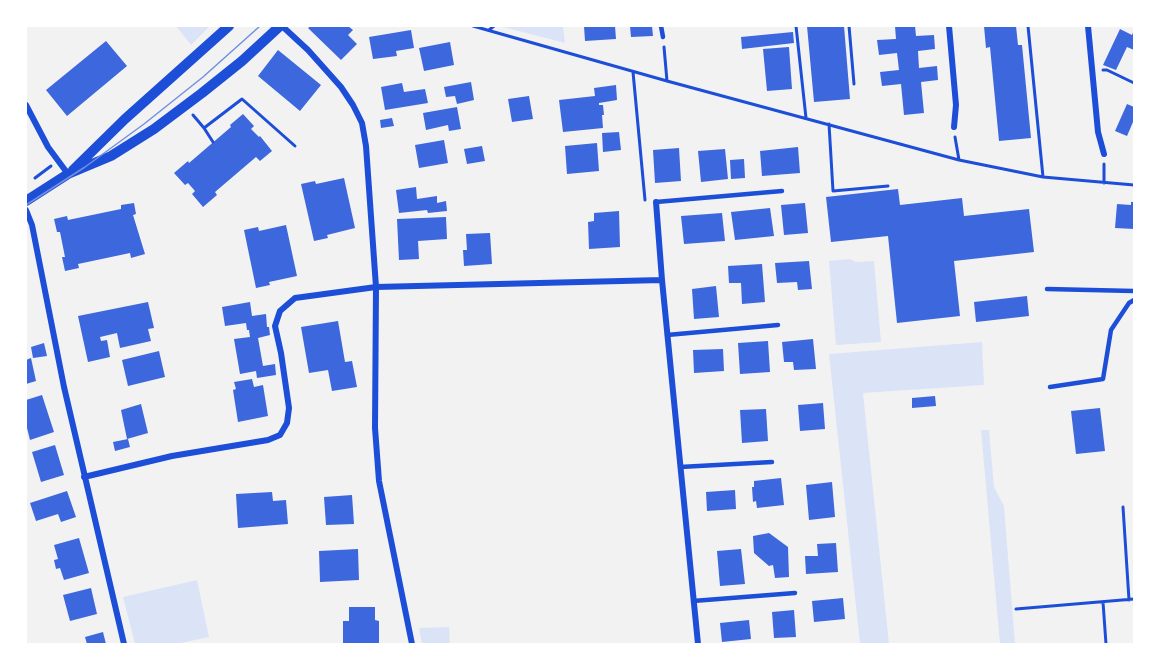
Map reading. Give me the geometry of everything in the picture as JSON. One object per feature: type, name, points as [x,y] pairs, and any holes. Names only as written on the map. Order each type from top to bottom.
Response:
[{"type":"street","points":[[68,174],[125,119],[229,26]]},
{"type":"street","points":[[26,201],[68,174],[111,156],[162,123],[242,61],[281,26],[308,50],[341,87],[362,123],[366,146],[376,286],[375,428],[379,481],[412,645]]},
{"type":"street","points":[[949,26],[956,105],[954,127]]},
{"type":"street","points":[[1088,26],[1098,132],[1104,154]]},
{"type":"street","points":[[26,105],[48,147],[68,174]]},
{"type":"street","points":[[656,202],[698,645]]},
{"type":"street","points":[[26,210],[32,225],[64,387],[124,645]]},
{"type":"street","points":[[84,477],[172,456],[268,440],[280,435],[287,423],[289,408],[275,326],[280,311],[295,298],[376,286],[662,280]]},
{"type":"lane","points":[[661,26],[663,38]]},
{"type":"lane","points":[[656,202],[782,191]]},
{"type":"lane","points":[[1047,289],[1134,291]]},
{"type":"lane","points":[[1050,387],[1103,380],[1111,330],[1129,303],[1134,300]]},
{"type":"lane","points":[[667,335],[778,325]]},
{"type":"lane","points":[[680,467],[772,462]]},
{"type":"lane","points":[[693,601],[795,593]]},
{"type":"path","points":[[473,26],[959,160],[1043,177],[1134,185]]},
{"type":"path","points":[[489,30],[494,26]]},
{"type":"path","points":[[796,26],[806,118]]},
{"type":"path","points":[[849,26],[854,84]]},
{"type":"path","points":[[1028,26],[1043,177]]},
{"type":"path","points":[[663,38],[667,81]]},
{"type":"path","points":[[1092,70],[1107,70],[1134,83]]},
{"type":"path","points":[[633,71],[645,206],[656,202]]},
{"type":"path","points":[[204,128],[242,99],[295,146]]},
{"type":"path","points":[[190,112],[213,142]]},
{"type":"path","points":[[829,124],[833,191],[888,186]]},
{"type":"path","points":[[954,127],[959,160]]},
{"type":"path","points":[[1104,154],[1104,183]]},
{"type":"path","points":[[31,181],[50,166]]},
{"type":"path","points":[[1123,507],[1129,600]]},
{"type":"path","points":[[1016,609],[1134,599]]},
{"type":"path","points":[[1102,602],[1106,645]]},
{"type":"shaded area","points":[[176,26],[210,26],[191,45]]},
{"type":"shaded area","points":[[563,26],[565,43],[503,27]]},
{"type":"shaded area","points":[[850,259],[856,262],[874,261],[881,342],[836,345],[829,261]]},
{"type":"shaded area","points":[[982,342],[984,385],[863,393],[889,644],[860,644],[829,354]]},
{"type":"shaded area","points":[[981,430],[989,430],[994,487],[1004,506],[1015,644],[1000,644]]},
{"type":"shaded area","points":[[197,580],[209,637],[176,644],[135,644],[123,597]]},
{"type":"shaded area","points":[[449,627],[450,644],[422,644],[419,628]]},
{"type":"building","points":[[311,26],[348,26],[353,30],[348,35],[357,44],[341,60],[308,28]]},
{"type":"building","points":[[584,26],[615,26],[616,39],[585,41]]},
{"type":"building","points":[[630,26],[652,26],[653,36],[631,37]]},
{"type":"building","points":[[807,26],[844,26],[850,99],[814,102]]},
{"type":"building","points":[[895,26],[915,26],[916,36],[934,35],[935,49],[918,51],[919,68],[937,66],[938,80],[921,82],[924,113],[904,115],[901,84],[882,86],[880,72],[899,70],[897,53],[879,55],[877,40],[896,39]]},
{"type":"building","points":[[984,26],[1016,26],[1018,45],[1022,45],[1031,138],[999,141],[990,47],[986,48]]},
{"type":"building","points":[[1120,29],[1132,35],[1134,30],[1134,50],[1127,47],[1116,70],[1103,65]]},
{"type":"building","points":[[411,30],[414,48],[396,51],[397,56],[373,59],[369,37]]},
{"type":"building","points":[[793,32],[794,43],[742,49],[741,37]]},
{"type":"building","points":[[106,41],[127,66],[67,116],[46,90]]},
{"type":"building","points":[[450,42],[454,65],[424,71],[419,48]]},
{"type":"building","points":[[789,47],[792,89],[767,91],[763,49]]},
{"type":"building","points":[[278,50],[321,85],[300,111],[258,76]]},
{"type":"building","points":[[471,82],[474,100],[457,104],[455,96],[446,97],[444,87]]},
{"type":"building","points":[[402,83],[404,92],[425,89],[428,103],[385,110],[381,87]]},
{"type":"building","points":[[616,85],[617,100],[599,103],[603,105],[603,128],[563,132],[559,100],[595,96],[594,88]]},
{"type":"building","points":[[529,96],[533,119],[512,122],[508,99]]},
{"type":"building","points":[[1127,104],[1134,107],[1134,122],[1127,136],[1115,131]]},
{"type":"building","points":[[457,107],[461,129],[449,131],[448,125],[426,130],[423,113]]},
{"type":"building","points":[[243,114],[254,126],[251,129],[272,151],[260,161],[256,157],[215,192],[217,195],[203,207],[192,194],[195,191],[188,183],[185,185],[174,173],[188,161],[189,163]]},
{"type":"building","points":[[392,118],[394,126],[381,128],[380,120]]},
{"type":"building","points":[[619,132],[621,150],[603,152],[602,133]]},
{"type":"building","points":[[444,140],[448,163],[419,168],[415,145]]},
{"type":"building","points":[[597,143],[599,171],[567,174],[565,146]]},
{"type":"building","points":[[482,146],[485,161],[467,164],[464,149]]},
{"type":"building","points":[[798,147],[800,173],[762,176],[760,151]]},
{"type":"building","points":[[679,148],[681,181],[655,183],[653,150]]},
{"type":"building","points":[[725,149],[728,179],[701,182],[698,151]]},
{"type":"building","points":[[744,159],[745,178],[731,179],[730,160]]},
{"type":"building","points":[[344,178],[355,228],[314,241],[301,184],[315,181],[316,184]]},
{"type":"building","points":[[416,187],[417,199],[437,196],[437,203],[446,201],[447,211],[428,213],[427,210],[399,213],[396,190]]},
{"type":"building","points":[[898,189],[900,205],[962,198],[964,216],[1029,209],[1034,252],[954,261],[960,316],[897,323],[888,236],[831,242],[826,197]]},
{"type":"building","points":[[1131,202],[1134,202],[1134,229],[1115,228],[1117,204],[1131,205]]},
{"type":"building","points":[[134,203],[136,214],[133,215],[145,254],[131,258],[130,253],[78,264],[79,268],[65,271],[60,232],[57,232],[54,219],[67,216],[68,220],[121,209],[121,205]]},
{"type":"building","points":[[805,203],[808,233],[784,235],[781,205]]},
{"type":"building","points":[[770,208],[774,236],[735,240],[731,212]]},
{"type":"building","points":[[619,211],[620,247],[589,249],[588,222],[594,221],[594,213]]},
{"type":"building","points":[[722,213],[725,241],[684,244],[681,216]]},
{"type":"building","points":[[446,217],[447,239],[418,241],[419,259],[399,260],[397,219]]},
{"type":"building","points":[[286,225],[297,276],[269,282],[270,285],[256,288],[244,230],[258,227],[259,231]]},
{"type":"building","points":[[490,233],[492,264],[464,266],[463,250],[467,250],[466,234]]},
{"type":"building","points":[[809,261],[812,289],[798,290],[797,282],[777,283],[775,263]]},
{"type":"building","points":[[762,264],[765,302],[742,304],[741,283],[729,283],[728,266]]},
{"type":"building","points":[[716,286],[719,317],[694,319],[692,289]]},
{"type":"building","points":[[1027,296],[1029,316],[976,322],[974,302]]},
{"type":"building","points":[[148,302],[154,328],[148,329],[151,341],[120,348],[117,333],[100,337],[101,341],[107,340],[110,357],[88,362],[78,316]]},
{"type":"building","points":[[250,302],[252,316],[266,314],[270,335],[258,338],[263,366],[275,364],[276,375],[257,378],[256,371],[240,374],[234,339],[250,337],[249,330],[247,330],[246,323],[225,326],[222,307]]},
{"type":"building","points":[[338,321],[345,362],[352,361],[357,387],[332,391],[328,370],[309,373],[301,327]]},
{"type":"building","points":[[813,339],[816,369],[794,370],[793,362],[784,362],[782,342]]},
{"type":"building","points":[[768,341],[770,372],[740,374],[738,343]]},
{"type":"building","points":[[44,343],[47,356],[33,358],[31,347]]},
{"type":"building","points":[[723,349],[724,371],[694,373],[693,350]]},
{"type":"building","points":[[159,351],[165,377],[128,386],[122,360]]},
{"type":"building","points":[[31,358],[36,381],[26,384],[26,360]]},
{"type":"building","points":[[252,379],[254,387],[263,385],[268,416],[238,422],[234,382]]},
{"type":"building","points":[[42,395],[54,432],[30,440],[26,424],[26,400]]},
{"type":"building","points":[[935,396],[936,406],[912,408],[912,398]]},
{"type":"building","points":[[823,403],[825,429],[800,431],[798,405]]},
{"type":"building","points":[[141,404],[148,433],[127,439],[121,410]]},
{"type":"building","points":[[1100,408],[1105,451],[1076,454],[1071,411]]},
{"type":"building","points":[[766,409],[768,441],[742,443],[740,410]]},
{"type":"building","points":[[128,439],[130,447],[115,451],[113,442]]},
{"type":"building","points":[[55,445],[64,475],[41,482],[32,452]]},
{"type":"building","points":[[781,478],[784,505],[757,508],[756,501],[753,502],[754,481]]},
{"type":"building","points":[[832,482],[835,517],[809,520],[806,485]]},
{"type":"building","points":[[735,490],[736,509],[707,511],[706,492]]},
{"type":"building","points":[[67,491],[76,517],[61,522],[58,514],[36,521],[30,503]]},
{"type":"building","points":[[272,492],[273,501],[286,500],[288,524],[238,528],[236,494]]},
{"type":"building","points":[[352,495],[354,524],[326,525],[324,497]]},
{"type":"building","points":[[769,533],[788,547],[789,577],[775,578],[773,565],[769,566],[754,553],[753,536]]},
{"type":"building","points":[[79,538],[89,573],[64,580],[60,568],[56,569],[54,560],[58,559],[54,545]]},
{"type":"building","points":[[836,543],[838,572],[806,574],[805,556],[818,556],[817,544]]},
{"type":"building","points":[[358,549],[359,580],[320,582],[319,551]]},
{"type":"building","points":[[741,549],[745,584],[720,586],[717,551]]},
{"type":"building","points":[[91,588],[97,614],[70,621],[63,595]]},
{"type":"building","points":[[843,598],[845,619],[814,622],[812,601]]},
{"type":"building","points":[[349,607],[375,607],[375,620],[379,621],[379,644],[343,644],[343,621],[349,621]]},
{"type":"building","points":[[794,610],[796,637],[774,638],[772,612]]},
{"type":"building","points":[[749,620],[751,639],[722,642],[720,623]]},
{"type":"building","points":[[103,632],[106,644],[87,644],[85,637]]},
{"type":"tram line","points":[[26,205],[85,167],[144,124],[203,77],[260,26]]}]
